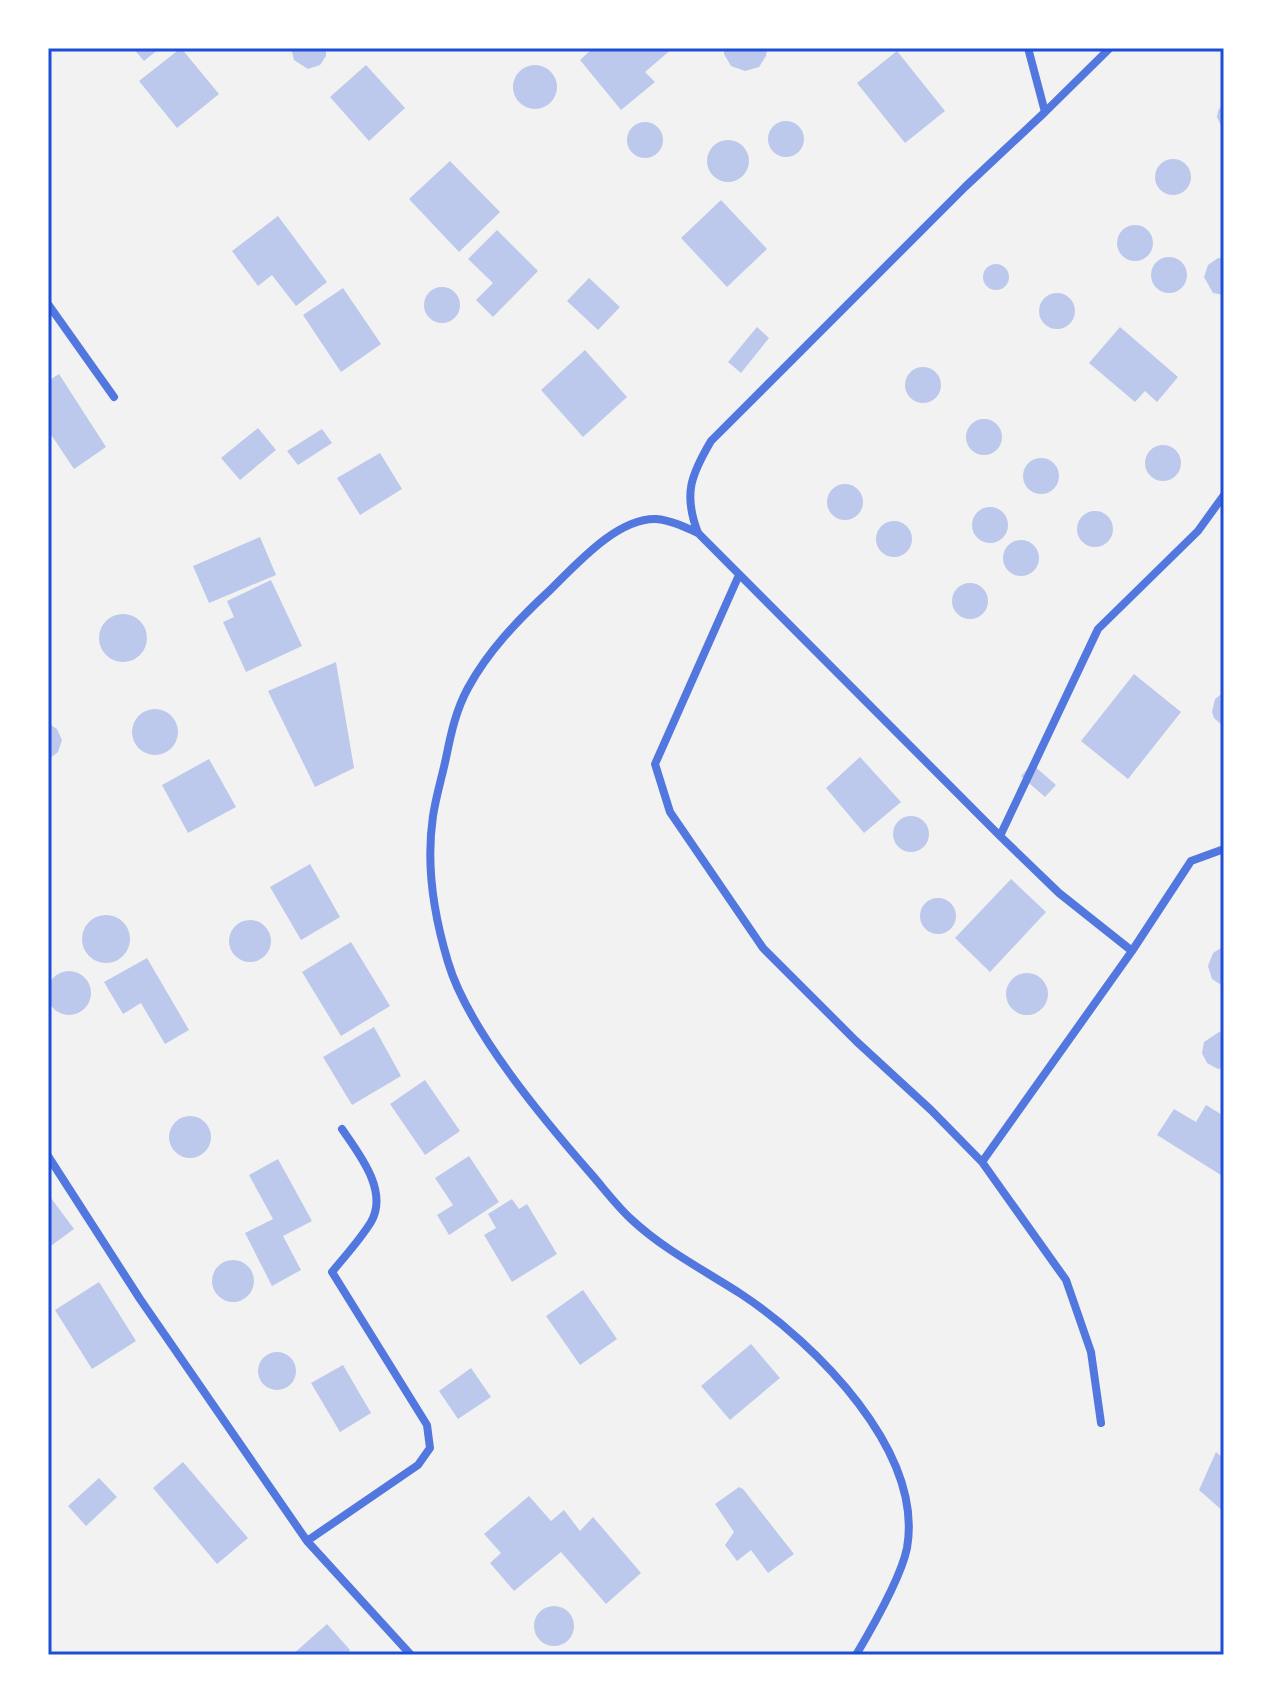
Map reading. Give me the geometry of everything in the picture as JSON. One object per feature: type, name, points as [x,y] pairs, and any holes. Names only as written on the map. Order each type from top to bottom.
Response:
[{"type":"street","points":[[1028,48],[1045,112]]},
{"type":"street","points":[[698,533],[690,512],[689,492],[696,467],[711,441],[965,187],[1110,48]]},
{"type":"street","points":[[48,304],[114,397]]},
{"type":"street","points":[[1000,836],[1098,629],[1198,531],[1224,495]]},
{"type":"street","points":[[856,1655],[907,1550],[908,1517],[897,1472],[871,1419],[832,1370],[791,1330],[741,1294],[690,1264],[632,1220],[562,1141],[471,1014],[448,963],[431,884],[433,818],[456,713],[486,659],[520,618],[588,553],[621,528],[655,519],[676,524],[698,533],[1059,893],[1132,951]]},
{"type":"street","points":[[739,575],[655,764],[670,812],[763,948],[982,1162],[1066,1280],[1091,1352],[1101,1423]]},
{"type":"street","points":[[982,1162],[1132,951],[1191,861],[1224,849]]},
{"type":"street","points":[[307,1541],[418,1465],[430,1448],[427,1425],[332,1272],[373,1219],[376,1192],[366,1164],[342,1129]]},
{"type":"street","points":[[48,1156],[140,1299],[307,1541],[411,1655]]},
{"type":"building","points":[[133,48],[160,48],[144,61]]},
{"type":"building","points":[[181,48],[219,94],[177,128],[139,81]]},
{"type":"building","points":[[291,48],[326,48],[326,56],[320,65],[308,69],[294,60]]},
{"type":"building","points":[[593,48],[673,48],[645,72],[655,82],[621,110],[580,60]]},
{"type":"building","points":[[724,48],[767,48],[759,67],[745,71],[731,66]]},
{"type":"building","points":[[897,51],[945,111],[905,143],[857,83]]},
{"type":"building","points":[[366,65],[405,108],[369,141],[330,97]]},
{"type":"building","points":[[535,65],[551,71],[557,87],[551,103],[535,109],[519,103],[513,87],[519,71]]},
{"type":"building","points":[[1224,102],[1224,132],[1217,117]]},
{"type":"building","points":[[786,121],[799,126],[804,139],[799,152],[786,157],[773,152],[768,139],[773,126]]},
{"type":"building","points":[[645,122],[658,127],[663,140],[658,153],[645,158],[632,153],[627,140],[632,127]]},
{"type":"building","points":[[728,140],[743,146],[749,161],[743,176],[728,182],[713,176],[707,161],[713,146]]},
{"type":"building","points":[[1173,159],[1186,164],[1191,177],[1186,190],[1173,195],[1160,190],[1155,177],[1160,164]]},
{"type":"building","points":[[450,161],[500,212],[459,252],[409,199]]},
{"type":"building","points":[[721,200],[767,249],[727,287],[681,238]]},
{"type":"building","points":[[278,216],[327,282],[296,306],[272,275],[258,286],[232,251]]},
{"type":"building","points":[[1135,225],[1148,230],[1153,243],[1148,256],[1135,261],[1122,256],[1117,243],[1122,230]]},
{"type":"building","points":[[497,230],[538,271],[493,317],[476,300],[493,283],[468,259]]},
{"type":"building","points":[[1169,257],[1182,262],[1187,275],[1182,288],[1169,293],[1156,288],[1151,275],[1156,262]]},
{"type":"building","points":[[1218,258],[1224,258],[1224,295],[1213,293],[1204,277],[1208,265]]},
{"type":"building","points":[[996,264],[1005,268],[1009,277],[1005,286],[996,290],[987,286],[983,277],[987,268]]},
{"type":"building","points":[[589,278],[620,307],[598,330],[567,301]]},
{"type":"building","points":[[442,287],[455,292],[460,305],[455,318],[442,323],[429,318],[424,305],[429,292]]},
{"type":"building","points":[[343,288],[381,344],[341,372],[303,315]]},
{"type":"building","points":[[1057,293],[1070,298],[1075,311],[1070,324],[1057,329],[1044,324],[1039,311],[1044,298]]},
{"type":"building","points":[[757,327],[769,338],[741,373],[728,362]]},
{"type":"building","points":[[1120,327],[1178,377],[1157,402],[1145,391],[1135,402],[1089,363]]},
{"type":"building","points":[[585,350],[627,397],[583,437],[541,390]]},
{"type":"building","points":[[923,367],[936,372],[941,385],[936,398],[923,403],[910,398],[905,385],[910,372]]},
{"type":"building","points":[[59,374],[106,447],[74,469],[48,430],[48,381]]},
{"type":"building","points":[[984,419],[997,424],[1002,437],[997,450],[984,455],[971,450],[966,437],[971,424]]},
{"type":"building","points":[[258,428],[276,450],[240,480],[221,458]]},
{"type":"building","points":[[322,429],[332,443],[298,465],[287,451]]},
{"type":"building","points":[[1163,445],[1176,450],[1181,463],[1176,476],[1163,481],[1150,476],[1145,463],[1150,450]]},
{"type":"building","points":[[380,453],[402,489],[360,515],[337,478]]},
{"type":"building","points":[[1041,458],[1054,463],[1059,476],[1054,489],[1041,494],[1028,489],[1023,476],[1028,463]]},
{"type":"building","points":[[845,484],[858,489],[863,502],[858,515],[845,520],[832,515],[827,502],[832,489]]},
{"type":"building","points":[[990,507],[1003,512],[1008,525],[1003,538],[990,543],[977,538],[972,525],[977,512]]},
{"type":"building","points":[[1095,511],[1108,516],[1113,529],[1108,542],[1095,547],[1082,542],[1077,529],[1082,516]]},
{"type":"building","points":[[894,521],[907,526],[912,539],[907,552],[894,557],[881,552],[876,539],[881,526]]},
{"type":"building","points":[[260,537],[276,575],[209,603],[193,566]]},
{"type":"building","points":[[1021,540],[1034,545],[1039,558],[1034,571],[1021,576],[1008,571],[1003,558],[1008,545]]},
{"type":"building","points":[[271,580],[302,646],[246,672],[223,622],[234,617],[227,601]]},
{"type":"building","points":[[970,583],[983,588],[988,601],[983,614],[970,619],[957,614],[952,601],[957,588]]},
{"type":"building","points":[[123,614],[140,621],[147,638],[140,655],[123,662],[106,655],[99,638],[106,621]]},
{"type":"building","points":[[336,662],[354,768],[315,787],[268,691]]},
{"type":"building","points":[[1134,674],[1181,712],[1128,779],[1081,741]]},
{"type":"building","points":[[1224,692],[1224,727],[1212,712],[1215,699]]},
{"type":"building","points":[[155,709],[171,716],[178,732],[171,748],[155,755],[139,748],[132,732],[139,716]]},
{"type":"building","points":[[48,723],[57,729],[62,740],[58,752],[48,760]]},
{"type":"building","points":[[860,757],[901,802],[864,833],[826,788]]},
{"type":"building","points":[[209,759],[236,807],[188,833],[162,785]]},
{"type":"building","points":[[1032,764],[1056,785],[1045,797],[1021,776]]},
{"type":"building","points":[[911,816],[924,821],[929,834],[924,847],[911,852],[898,847],[893,834],[898,821]]},
{"type":"building","points":[[310,864],[340,917],[301,940],[270,887]]},
{"type":"building","points":[[1011,879],[1046,912],[990,972],[955,938]]},
{"type":"building","points":[[938,898],[951,903],[956,916],[951,929],[938,934],[925,929],[920,916],[925,903]]},
{"type":"building","points":[[106,915],[123,922],[130,939],[123,956],[106,963],[89,956],[82,939],[89,922]]},
{"type":"building","points":[[250,920],[265,926],[271,941],[265,956],[250,962],[235,956],[229,941],[235,926]]},
{"type":"building","points":[[351,942],[390,1006],[341,1036],[302,972]]},
{"type":"building","points":[[1224,946],[1224,987],[1212,979],[1208,966],[1213,953]]},
{"type":"building","points":[[147,958],[189,1030],[165,1044],[141,1003],[123,1014],[104,982]]},
{"type":"building","points":[[69,971],[85,977],[91,993],[85,1009],[69,1015],[53,1009],[47,993],[53,977]]},
{"type":"building","points":[[1027,973],[1042,979],[1048,994],[1042,1009],[1027,1015],[1012,1009],[1006,994],[1012,979]]},
{"type":"building","points":[[374,1027],[401,1076],[352,1105],[323,1057]]},
{"type":"building","points":[[1219,1032],[1224,1033],[1224,1068],[1218,1069],[1207,1063],[1202,1053],[1204,1042]]},
{"type":"building","points":[[425,1080],[460,1131],[425,1155],[390,1104]]},
{"type":"building","points":[[1206,1105],[1224,1116],[1224,1177],[1157,1135],[1174,1109],[1196,1122]]},
{"type":"building","points":[[190,1116],[205,1122],[211,1137],[205,1152],[190,1158],[175,1152],[169,1137],[175,1122]]},
{"type":"building","points":[[469,1156],[499,1202],[449,1235],[437,1215],[453,1205],[435,1178]]},
{"type":"building","points":[[278,1159],[312,1221],[283,1236],[301,1270],[272,1286],[245,1233],[273,1219],[249,1175]]},
{"type":"building","points":[[48,1194],[74,1229],[48,1248]]},
{"type":"building","points":[[512,1199],[519,1209],[527,1204],[557,1254],[512,1282],[484,1235],[496,1228],[488,1214]]},
{"type":"building","points":[[233,1260],[248,1266],[254,1281],[248,1296],[233,1302],[218,1296],[212,1281],[218,1266]]},
{"type":"building","points":[[99,1282],[136,1341],[92,1369],[55,1310]]},
{"type":"building","points":[[583,1290],[617,1339],[580,1365],[546,1316]]},
{"type":"building","points":[[751,1344],[780,1378],[730,1420],[701,1386]]},
{"type":"building","points":[[277,1352],[290,1358],[296,1371],[290,1384],[277,1390],[264,1384],[258,1371],[264,1358]]},
{"type":"building","points":[[343,1365],[371,1413],[340,1432],[311,1383]]},
{"type":"building","points":[[471,1368],[491,1397],[458,1419],[439,1391]]},
{"type":"building","points":[[1216,1452],[1224,1459],[1224,1512],[1199,1490]]},
{"type":"building","points":[[183,1462],[248,1538],[217,1564],[153,1488]]},
{"type":"building","points":[[99,1478],[117,1497],[86,1526],[68,1506]]},
{"type":"building","points":[[739,1487],[794,1554],[768,1573],[751,1550],[737,1561],[725,1545],[734,1532],[715,1504]]},
{"type":"building","points":[[529,1496],[551,1521],[564,1510],[580,1531],[593,1517],[641,1573],[606,1604],[561,1552],[514,1591],[490,1563],[501,1553],[484,1534]]},
{"type":"building","points":[[554,1606],[568,1612],[574,1626],[568,1640],[554,1646],[540,1640],[534,1626],[540,1612]]},
{"type":"building","points":[[327,1624],[350,1650],[345,1655],[292,1655]]}]
